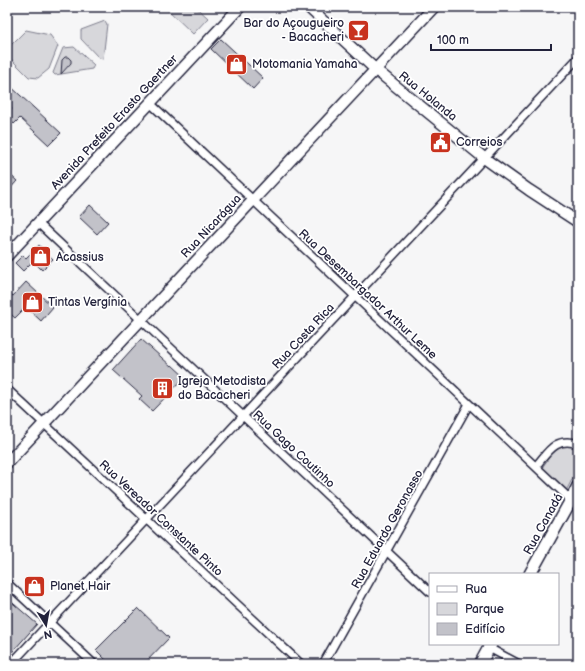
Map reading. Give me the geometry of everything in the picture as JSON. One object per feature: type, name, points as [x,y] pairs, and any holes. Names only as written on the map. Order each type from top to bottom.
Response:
[{"type":"main road","name":"Avenida Prefeito Erasto Gaertner","points":[[8,254],[240,7]]},
{"type":"main road","name":"Rua Holanda","points":[[308,7],[376,70],[484,158],[578,222]]},
{"type":"main road","name":"Rua Nicarágua","points":[[7,463],[434,7]]},
{"type":"main road","name":"Rua Canadá","points":[[531,573],[578,486]]},
{"type":"main road","points":[[480,664],[488,645]]},
{"type":"street","name":"Rua Costa Rica","points":[[11,664],[578,58]]},
{"type":"street","name":"Rua Desembargador Arthur Leme","points":[[150,103],[571,500]]},
{"type":"street","name":"Rua Gago Coutinho","points":[[38,223],[429,591]]},
{"type":"street","name":"Rua Vereador Constante Pinto","points":[[7,388],[301,664]]},
{"type":"street","name":"Rua Eduardo Geronasso","points":[[324,664],[469,404]]},
{"type":"street","points":[[536,466],[558,443],[571,441],[578,444]]},
{"type":"street","points":[[7,583],[94,664]]},
{"type":"street","points":[[488,645],[519,664]]},
{"type":"green space","points":[[165,7],[196,7],[208,18],[193,34]]},
{"type":"green space","points":[[105,21],[107,24],[103,59],[99,58],[81,39],[81,30]]},
{"type":"green space","points":[[26,30],[50,35],[58,46],[49,69],[38,78],[29,77],[7,55],[7,49]]},
{"type":"green space","points":[[74,47],[94,65],[92,69],[55,75],[53,73],[63,48]]},
{"type":"green space","points":[[568,445],[578,448],[578,468],[566,491],[542,468],[559,448]]},
{"type":"building","name":"Motomania Yamaha","points":[[221,39],[263,78],[253,89],[211,49]]},
{"type":"building","points":[[65,57],[68,57],[71,60],[71,63],[61,74],[62,60]]},
{"type":"building","points":[[7,83],[61,133],[49,145],[20,118],[14,124],[7,117],[7,114],[12,109],[7,104]]},
{"type":"building","points":[[7,172],[17,181],[7,192]]},
{"type":"building","points":[[90,205],[108,222],[97,234],[79,217]]},
{"type":"building","name":"Acassius","points":[[39,245],[53,259],[42,270],[33,261],[23,271],[15,263],[23,255],[26,258]]},
{"type":"building","name":"Tintas Vergínia","points":[[26,282],[53,307],[41,321],[26,307],[15,318],[7,311],[7,291],[13,296]]},
{"type":"building","points":[[141,339],[185,377],[152,411],[139,399],[142,396],[113,370]]},
{"type":"building","points":[[7,598],[37,624],[7,658]]},
{"type":"building","points":[[138,608],[169,638],[144,664],[110,664],[96,650]]},
{"type":"place","name":"Bar do Açougueiro - Bacacheri","points":[[359,30]]},
{"type":"place","name":"Motomania Yamaha","points":[[237,64]]},
{"type":"place","name":"Correios","points":[[441,142]]},
{"type":"place","name":"Acassius","points":[[40,257]]},
{"type":"place","name":"Tintas Vergínia","points":[[33,302]]},
{"type":"place","name":"Igreja Metodista do Bacacheri","points":[[162,388]]},
{"type":"place","name":"Planet Hair","points":[[34,586]]}]
